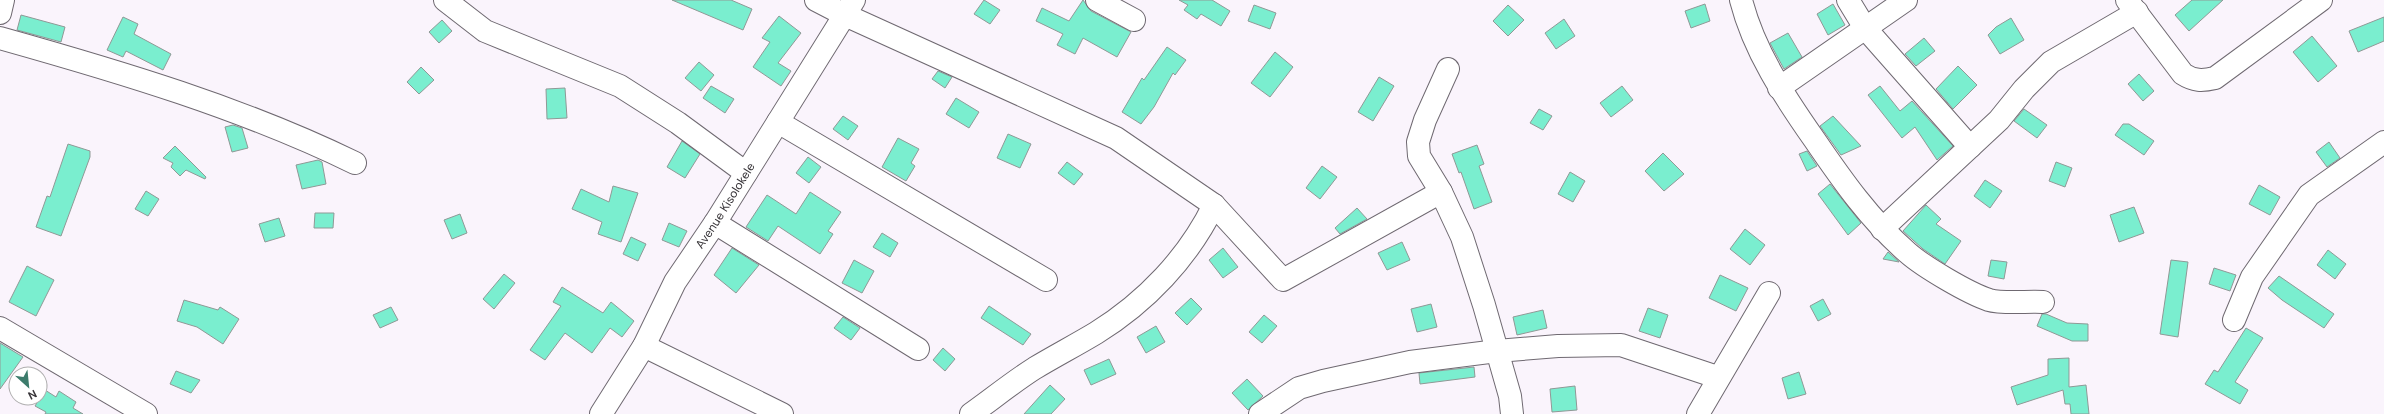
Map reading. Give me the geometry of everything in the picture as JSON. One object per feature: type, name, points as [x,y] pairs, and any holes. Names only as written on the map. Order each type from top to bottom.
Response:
[{"type":"street","points":[[0,13],[3,0]]},
{"type":"street","points":[[445,0],[485,31],[620,86],[678,123],[746,173]]},
{"type":"street","points":[[816,0],[850,8],[1116,138],[1214,205],[1283,280],[1441,192]]},
{"type":"street","points":[[1097,0],[1134,20]]},
{"type":"street","points":[[1741,0],[1746,17],[1779,88],[1845,185],[1882,229],[1909,254],[1931,269],[1990,300],[2043,302]]},
{"type":"street","points":[[1848,0],[1865,28],[1970,147]]},
{"type":"street","points":[[1779,88],[1906,0]]},
{"type":"street","points":[[1882,229],[1999,120],[2024,88],[2051,62],[2132,6],[2183,74],[2193,80],[2204,81],[2215,78],[2321,0]]},
{"type":"street","name":"Avenue Kisolokele","points":[[601,414],[644,346],[675,282],[715,223],[850,8]]},
{"type":"street","points":[[0,38],[124,74],[312,142],[355,163]]},
{"type":"street","points":[[1448,69],[1425,120],[1418,142],[1419,156],[1441,192],[1462,237],[1510,396],[1512,414]]},
{"type":"street","points":[[778,122],[1046,280]]},
{"type":"street","points":[[2234,320],[2252,277],[2309,195],[2384,142]]},
{"type":"street","points":[[971,414],[1034,368],[1116,320],[1151,291],[1178,263],[1204,225],[1214,205]]},
{"type":"street","points":[[715,223],[918,349]]},
{"type":"street","points":[[1698,414],[1717,377],[1768,293]]},
{"type":"street","points":[[0,328],[146,414]]},
{"type":"street","points":[[1260,414],[1299,388],[1322,381],[1410,362],[1497,351],[1558,346],[1621,345],[1717,377]]},
{"type":"street","points":[[644,346],[782,414]]},
{"type":"building","points":[[672,0],[731,0],[752,9],[743,30]]},
{"type":"building","points":[[984,0],[1000,10],[990,24],[974,14]]},
{"type":"building","points":[[1083,0],[1091,11],[1131,32],[1117,57],[1083,38],[1075,54],[1057,45],[1063,34],[1036,21],[1042,8],[1069,21]]},
{"type":"building","points":[[1179,0],[1212,0],[1230,11],[1221,26],[1201,14],[1197,19],[1184,10],[1188,5]]},
{"type":"building","points":[[2192,0],[2223,0],[2189,31],[2175,15]]},
{"type":"building","points":[[1705,4],[1710,21],[1691,28],[1685,11]]},
{"type":"building","points":[[1833,4],[1845,25],[1828,35],[1817,14]]},
{"type":"building","points":[[1254,5],[1276,13],[1270,29],[1248,21]]},
{"type":"building","points":[[1508,5],[1524,20],[1508,36],[1493,21]]},
{"type":"building","points":[[21,15],[65,27],[61,42],[17,30]]},
{"type":"building","points":[[779,16],[801,33],[778,63],[791,71],[781,86],[753,67],[770,42],[762,38]]},
{"type":"building","points":[[123,17],[138,24],[134,34],[171,54],[163,70],[126,51],[123,57],[107,50]]},
{"type":"building","points":[[2384,17],[2384,41],[2358,52],[2349,31]]},
{"type":"building","points":[[2011,18],[2024,40],[2000,54],[1988,35],[1996,27]]},
{"type":"building","points":[[1564,19],[1575,36],[1556,49],[1545,33]]},
{"type":"building","points":[[442,20],[452,31],[439,43],[429,32]]},
{"type":"building","points":[[1788,33],[1802,57],[1784,69],[1770,43]]},
{"type":"building","points":[[2312,36],[2337,66],[2318,82],[2293,52]]},
{"type":"building","points":[[1924,38],[1935,51],[1916,66],[1905,54]]},
{"type":"building","points":[[1167,47],[1186,60],[1175,75],[1173,73],[1154,107],[1141,124],[1122,112],[1142,78],[1144,80]]},
{"type":"building","points":[[1275,52],[1293,67],[1270,97],[1251,83]]},
{"type":"building","points":[[699,62],[714,75],[701,91],[685,78]]},
{"type":"building","points":[[1958,66],[1977,85],[1953,109],[1936,89]]},
{"type":"building","points":[[421,67],[434,80],[419,94],[407,82]]},
{"type":"building","points":[[938,71],[952,77],[945,88],[932,79]]},
{"type":"building","points":[[2139,74],[2154,91],[2143,101],[2128,84]]},
{"type":"building","points":[[1379,77],[1394,86],[1373,121],[1358,112]]},
{"type":"building","points":[[711,86],[734,99],[725,113],[703,98]]},
{"type":"building","points":[[1622,86],[1633,100],[1611,117],[1600,103]]},
{"type":"building","points":[[1880,86],[1900,111],[1912,101],[1953,146],[1937,160],[1915,127],[1902,138],[1868,95]]},
{"type":"building","points":[[565,88],[567,118],[547,119],[546,89]]},
{"type":"building","points":[[956,98],[979,112],[969,128],[946,114]]},
{"type":"building","points":[[1539,109],[1552,116],[1543,130],[1530,123]]},
{"type":"building","points":[[2024,109],[2047,125],[2037,138],[2014,121]]},
{"type":"building","points":[[843,116],[858,126],[848,140],[833,129]]},
{"type":"building","points":[[1833,116],[1861,146],[1841,155],[1820,126]]},
{"type":"building","points":[[2123,124],[2129,124],[2154,141],[2144,155],[2115,135]]},
{"type":"building","points":[[233,125],[242,128],[248,148],[232,152],[225,127]]},
{"type":"building","points":[[1008,134],[1031,144],[1020,168],[997,158]]},
{"type":"building","points":[[898,138],[919,149],[911,163],[915,166],[906,181],[882,167]]},
{"type":"building","points":[[682,141],[700,154],[685,178],[667,167]]},
{"type":"building","points":[[2329,142],[2340,158],[2327,167],[2316,152]]},
{"type":"building","points":[[68,144],[90,151],[90,157],[61,236],[36,227],[47,196],[50,197]]},
{"type":"building","points":[[1477,145],[1484,164],[1479,166],[1492,202],[1474,209],[1461,172],[1459,173],[1452,154]]},
{"type":"building","points":[[175,146],[206,177],[205,179],[186,170],[180,176],[171,167],[173,163],[163,158]]},
{"type":"building","points":[[1807,151],[1817,166],[1807,171],[1799,154]]},
{"type":"building","points":[[1663,153],[1684,174],[1664,191],[1645,171]]},
{"type":"building","points":[[808,157],[821,167],[809,183],[796,173]]},
{"type":"building","points":[[318,160],[322,162],[326,184],[302,189],[296,165]]},
{"type":"building","points":[[1067,162],[1083,174],[1074,185],[1058,173]]},
{"type":"building","points":[[2056,162],[2072,168],[2065,187],[2049,181]]},
{"type":"building","points":[[1322,166],[1337,177],[1320,199],[1306,188]]},
{"type":"building","points":[[1570,172],[1585,181],[1573,202],[1558,194]]},
{"type":"building","points":[[1985,180],[2002,191],[1990,208],[1974,196]]},
{"type":"building","points":[[1830,184],[1861,223],[1848,235],[1818,194]]},
{"type":"building","points":[[2259,185],[2280,197],[2270,215],[2249,204]]},
{"type":"building","points":[[613,186],[638,193],[621,242],[598,234],[602,222],[572,209],[581,189],[609,202]]},
{"type":"building","points":[[146,191],[159,199],[148,216],[135,209]]},
{"type":"building","points":[[810,192],[841,212],[828,231],[833,234],[820,254],[778,226],[768,241],[746,227],[767,195],[796,214]]},
{"type":"building","points":[[1926,205],[1941,219],[1936,224],[1961,241],[1945,264],[1923,249],[1903,231]]},
{"type":"building","points":[[2134,207],[2144,233],[2119,242],[2110,215]]},
{"type":"building","points":[[1357,208],[1367,219],[1340,234],[1335,228]]},
{"type":"building","points":[[315,213],[334,213],[333,228],[314,228]]},
{"type":"building","points":[[460,214],[467,233],[452,239],[444,220]]},
{"type":"building","points":[[279,218],[285,236],[265,242],[259,224]]},
{"type":"building","points":[[669,223],[687,231],[679,247],[662,240]]},
{"type":"building","points":[[1745,229],[1765,245],[1750,265],[1730,249]]},
{"type":"building","points":[[882,233],[898,243],[890,257],[873,247]]},
{"type":"building","points":[[631,237],[646,244],[638,261],[623,254]]},
{"type":"building","points":[[1402,242],[1410,260],[1387,270],[1378,253]]},
{"type":"building","points":[[732,248],[759,265],[736,293],[714,275]]},
{"type":"building","points":[[1223,248],[1238,267],[1223,278],[1209,260]]},
{"type":"building","points":[[2328,250],[2346,264],[2335,279],[2317,265]]},
{"type":"building","points":[[1888,252],[1899,262],[1883,259]]},
{"type":"building","points":[[854,260],[874,271],[862,293],[842,283]]},
{"type":"building","points":[[1991,260],[2007,262],[2004,279],[1988,276]]},
{"type":"building","points":[[2171,260],[2188,262],[2178,337],[2160,334]]},
{"type":"building","points":[[27,266],[54,280],[36,316],[9,302]]},
{"type":"building","points":[[2214,268],[2236,275],[2230,291],[2209,284]]},
{"type":"building","points":[[504,274],[515,283],[494,309],[483,299]]},
{"type":"building","points":[[1720,275],[1748,288],[1736,311],[1709,298]]},
{"type":"building","points":[[2279,276],[2334,314],[2324,328],[2282,300],[2268,288]]},
{"type":"building","points":[[562,287],[603,313],[611,302],[634,321],[622,337],[610,328],[592,353],[565,333],[545,360],[530,350],[561,306],[553,302]]},
{"type":"building","points":[[1191,298],[1202,309],[1187,325],[1175,313]]},
{"type":"building","points":[[1823,299],[1831,314],[1818,321],[1810,306]]},
{"type":"building","points":[[184,300],[218,310],[220,307],[239,319],[223,344],[197,327],[177,321]]},
{"type":"building","points":[[1431,304],[1437,327],[1417,332],[1411,309]]},
{"type":"building","points":[[989,306],[1031,334],[1023,345],[981,318]]},
{"type":"building","points":[[391,307],[398,320],[380,328],[373,315]]},
{"type":"building","points":[[1648,308],[1668,315],[1660,338],[1639,331]]},
{"type":"building","points":[[1543,310],[1547,328],[1517,335],[1513,317]]},
{"type":"building","points":[[2042,314],[2046,314],[2067,323],[2088,324],[2088,341],[2072,341],[2037,326]]},
{"type":"building","points":[[1264,315],[1277,326],[1262,343],[1249,332]]},
{"type":"building","points":[[843,317],[860,328],[851,340],[834,328]]},
{"type":"building","points":[[1156,326],[1165,342],[1146,353],[1137,337]]},
{"type":"building","points":[[2246,328],[2263,338],[2235,382],[2248,390],[2240,404],[2205,384],[2214,370],[2218,372]]},
{"type":"building","points":[[0,343],[23,357],[17,366],[8,366],[8,378],[0,389]]},
{"type":"building","points":[[943,348],[955,359],[945,371],[933,360]]},
{"type":"building","points":[[2069,358],[2069,387],[2086,385],[2089,414],[2071,414],[2070,404],[2065,404],[2063,390],[2017,405],[2011,387],[2048,375],[2048,359]]},
{"type":"building","points":[[1109,359],[1116,374],[1091,385],[1084,370]]},
{"type":"building","points":[[1474,367],[1475,377],[1420,384],[1419,373]]},
{"type":"building","points":[[176,371],[200,380],[191,393],[170,384]]},
{"type":"building","points":[[1799,372],[1806,394],[1788,399],[1782,378]]},
{"type":"building","points":[[1247,379],[1263,396],[1248,410],[1232,393]]},
{"type":"building","points":[[1050,385],[1065,399],[1051,414],[1024,414]]},
{"type":"building","points":[[1575,386],[1577,410],[1552,412],[1550,389]]},
{"type":"building","points":[[59,391],[76,402],[73,408],[83,414],[45,414],[46,412],[35,406],[48,406],[48,392],[56,397]]}]
